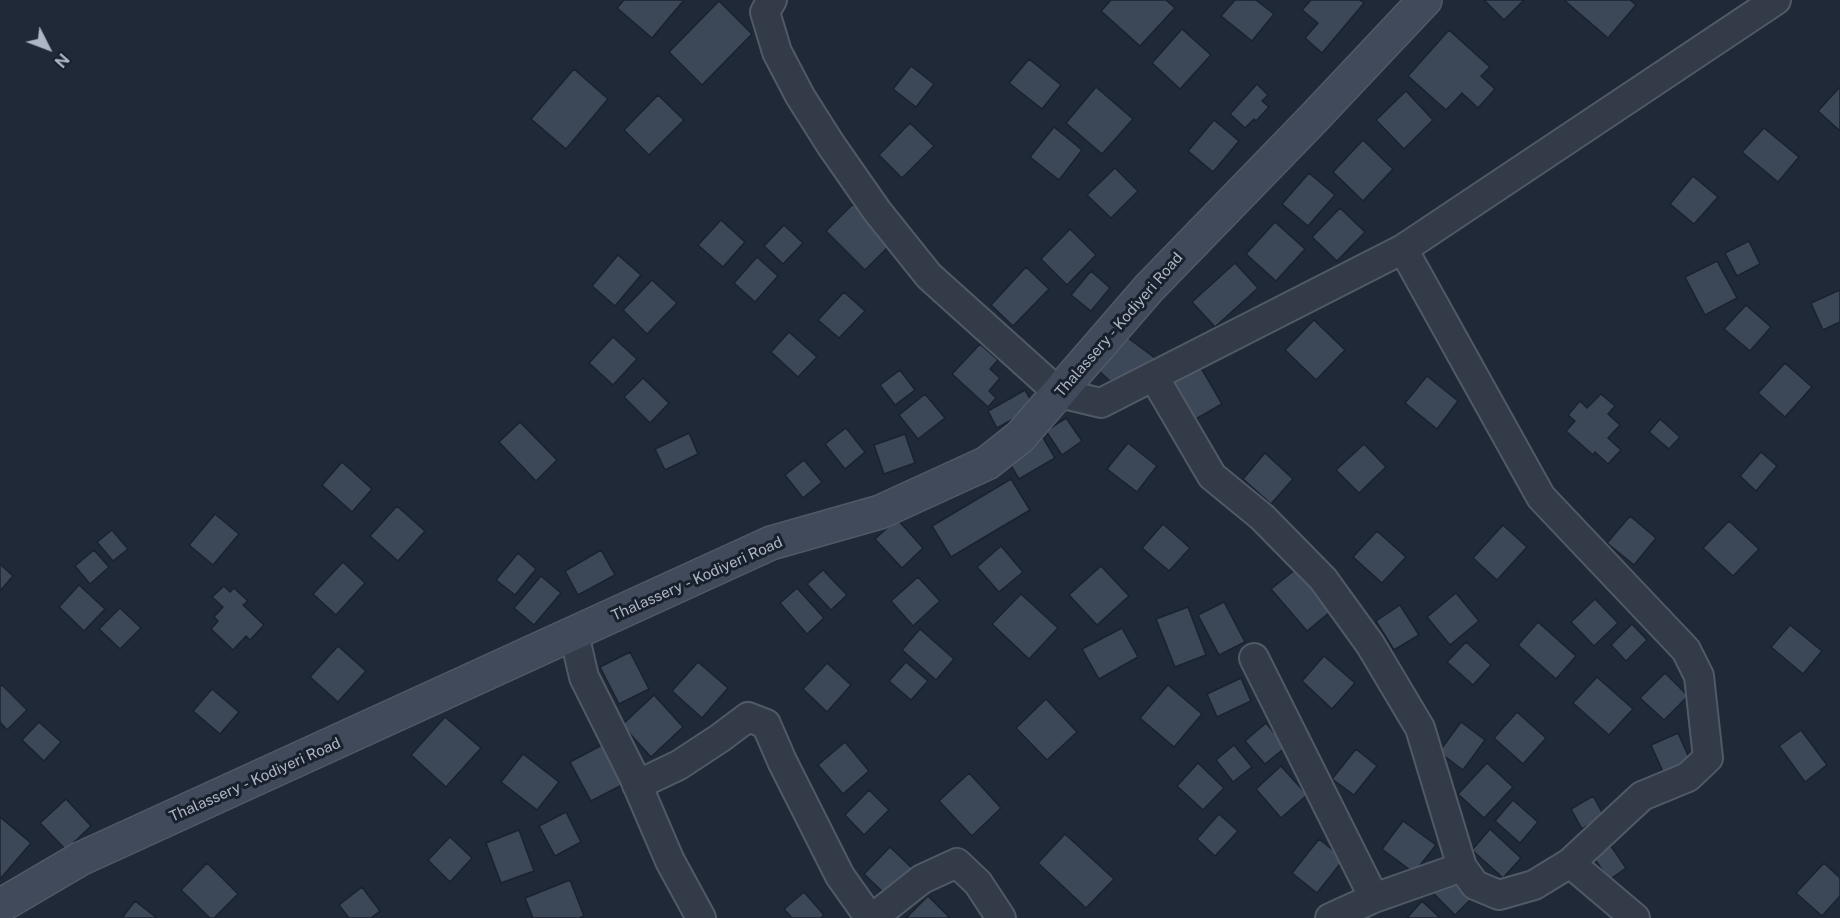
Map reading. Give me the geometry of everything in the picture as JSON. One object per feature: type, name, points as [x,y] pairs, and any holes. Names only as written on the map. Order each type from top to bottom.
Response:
[{"type":"main road","name":"Thalassery - Kodiyeri Road","points":[[0,906],[80,859],[771,543],[880,512],[987,463],[1020,437],[1149,288],[1425,0]]},
{"type":"street","points":[[772,0],[765,12],[777,52],[800,96],[877,211],[929,276],[1059,393],[1101,403],[1403,249],[1776,0]]},
{"type":"street","points":[[1154,377],[1212,476],[1262,517],[1323,579],[1370,644],[1420,728],[1462,867],[1475,885],[1499,895],[1534,885],[1570,863],[1642,796],[1688,777],[1708,758],[1699,676],[1686,650],[1541,497],[1403,249]]},
{"type":"street","points":[[574,634],[584,677],[637,785],[670,861],[701,918]]},
{"type":"street","points":[[1254,658],[1374,898]]},
{"type":"street","points":[[637,785],[679,765],[748,717],[766,724],[782,761],[840,876],[867,914],[879,914],[922,879],[957,863],[978,883],[1001,918]]},
{"type":"street","points":[[1570,863],[1635,918]]},
{"type":"street","points":[[1330,918],[1374,898],[1462,867]]},
{"type":"building","points":[[624,0],[684,0],[652,38],[617,8]]},
{"type":"building","points":[[1111,0],[1166,0],[1175,8],[1140,46],[1101,11]]},
{"type":"building","points":[[1235,0],[1256,0],[1274,14],[1252,41],[1221,16]]},
{"type":"building","points":[[1311,0],[1360,0],[1364,3],[1322,53],[1305,38],[1318,23],[1302,10]]},
{"type":"building","points":[[1484,0],[1524,0],[1504,20]]},
{"type":"building","points":[[1564,0],[1630,0],[1636,5],[1608,38]]},
{"type":"building","points":[[719,1],[752,34],[702,85],[669,52]]},
{"type":"building","points":[[1182,29],[1211,55],[1180,89],[1152,63]]},
{"type":"building","points":[[1449,30],[1490,67],[1481,76],[1495,89],[1478,108],[1462,93],[1446,110],[1408,76]]},
{"type":"building","points":[[1029,59],[1061,85],[1042,109],[1009,83]]},
{"type":"building","points":[[911,66],[934,84],[916,107],[893,89]]},
{"type":"building","points":[[574,69],[608,99],[566,149],[531,119]]},
{"type":"building","points":[[1257,84],[1268,95],[1262,101],[1269,107],[1256,121],[1254,119],[1245,128],[1230,114]]},
{"type":"building","points":[[1096,87],[1133,119],[1102,154],[1066,123]]},
{"type":"building","points":[[1840,87],[1840,131],[1818,111]]},
{"type":"building","points":[[1406,91],[1433,120],[1404,149],[1376,120]]},
{"type":"building","points":[[658,95],[684,120],[649,155],[624,130]]},
{"type":"building","points":[[1214,120],[1239,141],[1213,172],[1188,151]]},
{"type":"building","points":[[910,123],[934,146],[902,178],[879,155]]},
{"type":"building","points":[[1054,127],[1082,150],[1059,180],[1030,157]]},
{"type":"building","points":[[1764,128],[1799,157],[1778,182],[1742,152]]},
{"type":"building","points":[[1363,140],[1393,169],[1363,201],[1333,172]]},
{"type":"building","points":[[1115,168],[1138,191],[1111,218],[1087,195]]},
{"type":"building","points":[[1309,173],[1335,195],[1308,226],[1282,204]]},
{"type":"building","points":[[1693,176],[1718,197],[1694,224],[1670,204]]},
{"type":"building","points":[[853,204],[892,243],[865,270],[826,231]]},
{"type":"building","points":[[1340,208],[1365,232],[1337,261],[1312,237]]},
{"type":"building","points":[[721,220],[745,242],[723,267],[698,245]]},
{"type":"building","points":[[1275,222],[1305,249],[1276,281],[1246,254]]},
{"type":"building","points":[[784,225],[803,243],[783,264],[764,246]]},
{"type":"building","points":[[1070,229],[1096,255],[1067,285],[1041,259]]},
{"type":"building","points":[[1749,241],[1760,264],[1737,276],[1725,253]]},
{"type":"building","points":[[618,255],[641,275],[615,306],[592,286]]},
{"type":"building","points":[[757,257],[778,276],[755,302],[734,283]]},
{"type":"building","points":[[1717,261],[1737,298],[1705,315],[1685,277]]},
{"type":"building","points":[[1235,263],[1258,288],[1215,327],[1192,302]]},
{"type":"building","points":[[1026,267],[1049,289],[1013,326],[991,305]]},
{"type":"building","points":[[1091,271],[1110,288],[1091,311],[1071,295]]},
{"type":"building","points":[[652,280],[677,303],[647,334],[623,310]]},
{"type":"building","points":[[1840,290],[1840,322],[1823,330],[1811,303]]},
{"type":"building","points":[[844,292],[865,311],[839,338],[818,320]]},
{"type":"building","points":[[1746,305],[1771,327],[1750,351],[1724,329]]},
{"type":"building","points":[[1314,320],[1345,350],[1316,380],[1285,350]]},
{"type":"building","points":[[789,332],[817,357],[798,377],[771,352]]},
{"type":"building","points":[[1124,335],[1159,361],[1110,381],[1098,370]]},
{"type":"building","points":[[613,337],[637,359],[613,385],[589,363]]},
{"type":"building","points":[[980,344],[998,360],[990,369],[1000,378],[989,391],[996,398],[988,407],[952,374]]},
{"type":"building","points":[[1785,363],[1812,387],[1785,417],[1758,393]]},
{"type":"building","points":[[1200,366],[1222,404],[1194,420],[1172,383]]},
{"type":"building","points":[[900,370],[915,390],[895,405],[880,385]]},
{"type":"building","points":[[1427,376],[1458,401],[1437,429],[1405,403]]},
{"type":"building","points":[[643,378],[669,403],[650,423],[624,397]]},
{"type":"building","points":[[1025,390],[1035,407],[997,428],[988,411]]},
{"type":"building","points":[[925,394],[945,418],[918,439],[899,415]]},
{"type":"building","points":[[1601,394],[1615,406],[1608,414],[1620,425],[1608,438],[1621,450],[1608,464],[1595,452],[1593,455],[1566,431],[1575,421],[1568,415],[1580,401],[1587,408]]},
{"type":"building","points":[[1066,418],[1082,441],[1062,455],[1046,431]]},
{"type":"building","points":[[1660,419],[1680,437],[1669,449],[1649,432]]},
{"type":"building","points":[[520,422],[557,460],[536,481],[499,442]]},
{"type":"building","points":[[846,428],[865,452],[845,469],[825,444]]},
{"type":"building","points":[[689,433],[698,454],[665,470],[655,449]]},
{"type":"building","points":[[905,434],[915,463],[884,474],[874,445]]},
{"type":"building","points":[[1042,436],[1055,458],[1019,479],[1006,457]]},
{"type":"building","points":[[1128,443],[1157,466],[1137,492],[1107,469]]},
{"type":"building","points":[[1364,444],[1386,467],[1359,493],[1336,470]]},
{"type":"building","points":[[1761,452],[1777,466],[1756,491],[1740,476]]},
{"type":"building","points":[[1265,453],[1293,479],[1271,504],[1243,479]]},
{"type":"building","points":[[804,460],[822,482],[803,498],[785,475]]},
{"type":"building","points":[[342,462],[372,489],[352,512],[322,485]]},
{"type":"building","points":[[1011,479],[1030,510],[951,557],[932,526]]},
{"type":"building","points":[[397,506],[425,531],[398,561],[370,536]]},
{"type":"building","points":[[215,514],[239,534],[213,565],[189,545]]},
{"type":"building","points":[[1630,516],[1656,538],[1634,565],[1607,543]]},
{"type":"building","points":[[897,519],[923,548],[902,568],[875,539]]},
{"type":"building","points":[[1729,521],[1759,549],[1733,576],[1703,548]]},
{"type":"building","points":[[1163,524],[1190,548],[1169,571],[1142,548]]},
{"type":"building","points":[[1503,525],[1527,547],[1497,580],[1473,558]]},
{"type":"building","points":[[112,530],[128,549],[113,561],[97,542]]},
{"type":"building","points":[[1377,531],[1406,557],[1382,583],[1353,557]]},
{"type":"building","points":[[1001,546],[1023,572],[999,592],[977,567]]},
{"type":"building","points":[[94,550],[109,567],[90,584],[75,566]]},
{"type":"building","points":[[601,550],[615,575],[578,595],[565,571]]},
{"type":"building","points":[[518,553],[536,569],[515,595],[496,580]]},
{"type":"building","points":[[343,562],[365,583],[336,615],[313,594]]},
{"type":"building","points":[[0,564],[13,576],[0,591]]},
{"type":"building","points":[[1301,565],[1336,607],[1307,631],[1271,589]]},
{"type":"building","points":[[1101,566],[1129,596],[1097,625],[1069,595]]},
{"type":"building","points":[[823,570],[847,595],[831,610],[807,584]]},
{"type":"building","points":[[541,576],[561,593],[534,625],[514,608]]},
{"type":"building","points":[[918,577],[940,601],[913,626],[891,601]]},
{"type":"building","points":[[79,585],[105,609],[84,631],[59,607]]},
{"type":"building","points":[[224,586],[230,592],[234,588],[248,601],[243,605],[264,625],[250,640],[246,636],[233,650],[211,629],[218,621],[214,617],[223,607],[212,597]]},
{"type":"building","points":[[797,588],[824,618],[807,634],[780,603]]},
{"type":"building","points":[[1456,593],[1479,621],[1450,645],[1427,617]]},
{"type":"building","points":[[1021,594],[1058,628],[1029,659],[992,624]]},
{"type":"building","points":[[1595,599],[1618,623],[1594,646],[1571,622]]},
{"type":"building","points":[[1224,602],[1245,642],[1219,655],[1198,615]]},
{"type":"building","points":[[1400,605],[1419,635],[1394,650],[1376,621]]},
{"type":"building","points":[[1188,607],[1206,655],[1175,667],[1156,619]]},
{"type":"building","points":[[120,608],[141,628],[120,649],[99,629]]},
{"type":"building","points":[[1538,622],[1576,656],[1556,679],[1518,645]]},
{"type":"building","points":[[1632,624],[1647,640],[1626,661],[1611,645]]},
{"type":"building","points":[[1790,625],[1822,651],[1803,674],[1771,647]]},
{"type":"building","points":[[1122,628],[1138,657],[1099,679],[1082,649]]},
{"type":"building","points":[[920,629],[954,659],[936,680],[902,650]]},
{"type":"building","points":[[1466,642],[1491,665],[1473,685],[1447,662]]},
{"type":"building","points":[[338,646],[366,671],[338,702],[310,677]]},
{"type":"building","points":[[630,652],[649,689],[619,704],[600,667]]},
{"type":"building","points":[[1324,656],[1355,683],[1332,709],[1302,681]]},
{"type":"building","points":[[698,662],[728,688],[702,718],[672,691]]},
{"type":"building","points":[[906,662],[928,681],[911,700],[889,681]]},
{"type":"building","points":[[827,663],[851,685],[827,712],[803,689]]},
{"type":"building","points":[[1665,673],[1688,696],[1664,720],[1640,698]]},
{"type":"building","points":[[1597,677],[1633,709],[1609,735],[1573,703]]},
{"type":"building","points":[[1241,678],[1251,701],[1217,717],[1207,694]]},
{"type":"building","points":[[2,685],[27,710],[7,730],[0,722],[0,686]]},
{"type":"building","points":[[1168,685],[1202,714],[1174,747],[1140,718]]},
{"type":"building","points":[[212,689],[239,712],[220,734],[193,711]]},
{"type":"building","points":[[654,695],[683,727],[651,757],[622,725]]},
{"type":"building","points":[[1046,699],[1077,732],[1047,760],[1016,728]]},
{"type":"building","points":[[1517,712],[1546,738],[1523,764],[1494,738]]},
{"type":"building","points":[[445,717],[481,748],[446,787],[411,755]]},
{"type":"building","points":[[39,722],[61,742],[44,761],[22,740]]},
{"type":"building","points":[[1461,722],[1485,740],[1463,770],[1439,752]]},
{"type":"building","points":[[1266,723],[1286,747],[1265,764],[1245,741]]},
{"type":"building","points":[[1801,730],[1827,765],[1805,782],[1779,746]]},
{"type":"building","points":[[1678,733],[1690,760],[1663,772],[1651,745]]},
{"type":"building","points":[[845,742],[869,771],[843,794],[818,765]]},
{"type":"building","points":[[604,744],[624,784],[591,801],[570,762]]},
{"type":"building","points":[[1234,745],[1252,767],[1233,782],[1216,760]]},
{"type":"building","points":[[1356,749],[1377,766],[1354,795],[1332,779]]},
{"type":"building","points":[[523,754],[559,782],[537,810],[501,782]]},
{"type":"building","points":[[1198,763],[1224,788],[1203,810],[1177,786]]},
{"type":"building","points":[[1487,763],[1513,787],[1484,818],[1458,794]]},
{"type":"building","points":[[1281,766],[1307,795],[1281,818],[1256,789]]},
{"type":"building","points":[[969,773],[1001,808],[972,836],[939,801]]},
{"type":"building","points":[[869,790],[889,810],[864,835],[845,815]]},
{"type":"building","points":[[1593,796],[1604,816],[1582,829],[1571,809]]},
{"type":"building","points":[[66,799],[91,826],[66,850],[40,823]]},
{"type":"building","points":[[1513,800],[1538,822],[1520,843],[1495,821]]},
{"type":"building","points":[[566,812],[581,842],[555,856],[539,826]]},
{"type":"building","points":[[1219,814],[1238,831],[1215,856],[1197,839]]},
{"type":"building","points":[[0,817],[31,843],[1,878],[0,877]]},
{"type":"building","points":[[1403,821],[1436,845],[1414,873],[1382,849]]},
{"type":"building","points":[[1490,829],[1521,858],[1503,878],[1472,850]]},
{"type":"building","points":[[519,830],[534,871],[501,883],[486,843]]},
{"type":"building","points":[[1065,834],[1114,879],[1086,908],[1038,863]]},
{"type":"building","points":[[450,837],[472,858],[450,882],[428,860]]},
{"type":"building","points":[[1319,839],[1344,859],[1317,893],[1292,873]]},
{"type":"building","points":[[1611,846],[1626,868],[1609,880],[1594,858]]},
{"type":"building","points":[[890,847],[912,868],[886,895],[864,874]]},
{"type":"building","points":[[207,863],[238,894],[214,918],[210,918],[181,890]]},
{"type":"building","points":[[1824,863],[1840,878],[1840,896],[1822,916],[1796,893]]},
{"type":"building","points":[[1448,876],[1471,899],[1455,915],[1432,892]]},
{"type":"building","points":[[570,880],[584,916],[579,918],[533,918],[525,898]]},
{"type":"building","points":[[362,887],[380,911],[371,918],[349,918],[339,905]]},
{"type":"building","points":[[804,892],[824,915],[821,918],[792,918],[784,909]]},
{"type":"building","points":[[928,896],[950,918],[906,918]]},
{"type":"building","points":[[135,901],[157,918],[122,918]]},
{"type":"building","points":[[1422,901],[1440,918],[1407,918]]}]
